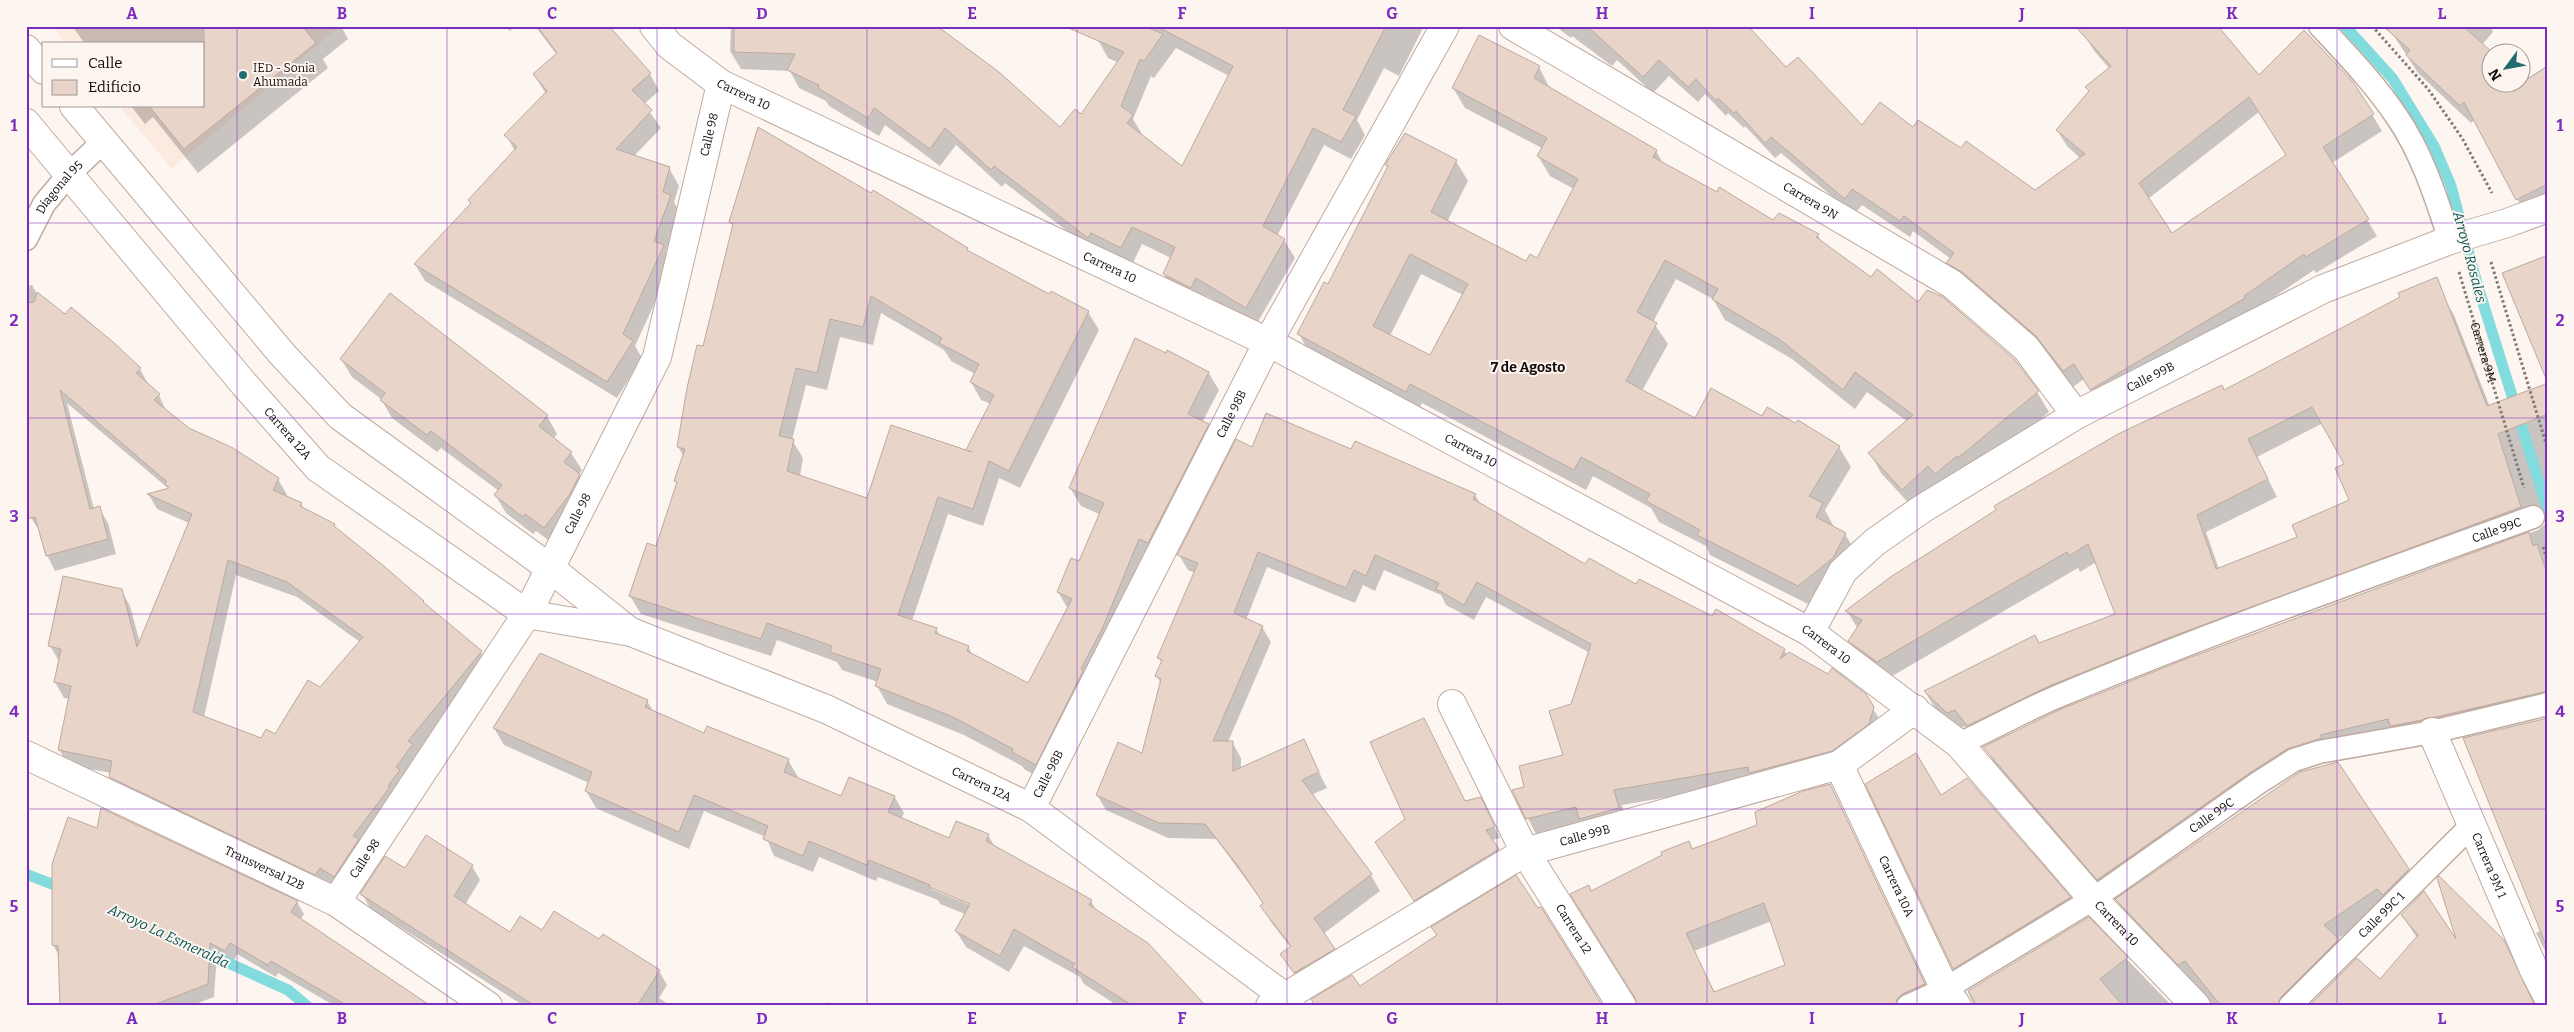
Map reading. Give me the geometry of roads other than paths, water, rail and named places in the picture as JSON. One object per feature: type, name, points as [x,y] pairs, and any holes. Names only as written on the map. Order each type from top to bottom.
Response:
[{"type":"street","name":"Calle 98B","points":[[1031,808],[1268,342],[1445,26]]},
{"type":"street","name":"Carrera 9N","points":[[1513,26],[1952,284],[2026,348],[2076,415]]},
{"type":"street","name":"Carrera 10","points":[[665,32],[721,84],[1268,342],[1810,632],[1915,709],[1959,744],[2093,900],[2196,1006]]},
{"type":"street","points":[[26,49],[42,68]]},
{"type":"street","name":"Calle 98","points":[[336,902],[527,614],[656,357],[721,84]]},
{"type":"street","name":"Carrera 12A","points":[[76,108],[282,354],[340,416],[551,569],[631,632]]},
{"type":"street","name":"Carrera 12A","points":[[26,123],[244,384],[318,468],[527,614],[631,632],[826,709],[1031,808],[1279,1003]]},
{"type":"street","name":"Calle 99B","points":[[1810,632],[1843,571],[1876,542],[1922,509],[2076,415],[2323,289],[2450,240],[2508,223],[2548,208]]},
{"type":"street","name":"Carrera 12","points":[[1452,704],[1525,852],[1622,1006]]},
{"type":"street","name":"Calle 99B","points":[[1279,1003],[1525,852],[1839,765],[1915,709]]},
{"type":"street","name":"Carrera 9M 1","points":[[2432,732],[2534,970],[2548,997]]},
{"type":"street","name":"Transversal 12B","points":[[26,755],[336,902],[488,1006]]},
{"type":"street","name":"Carrera 10A","points":[[1839,765],[1951,997]]},
{"type":"lane","points":[[2320,26],[2350,58],[2397,116],[2414,146],[2450,240]]},
{"type":"lane","name":"Diagonal 95","points":[[26,239],[44,204],[70,174],[103,142]]},
{"type":"lane","name":"Calle 99C","points":[[1959,744],[2053,698],[2289,605],[2533,517]]},
{"type":"lane","name":"Calle 99C","points":[[1908,1006],[1951,997],[2093,900],[2258,783],[2294,760],[2350,745],[2432,732],[2548,704]]},
{"type":"lane","name":"Calle 99C 1","points":[[2290,1006],[2473,824]]},
{"type":"waterway","name":"Arroyo Rosales","points":[[2345,26],[2393,79],[2434,146],[2451,186],[2478,287],[2548,511]]},
{"type":"waterway","name":"Arroyo La Esmeralda","points":[[26,874],[67,890]]},
{"type":"waterway","name":"Arroyo La Esmeralda","points":[[195,948],[288,990],[307,1006]]},
{"type":"place","name":"IED - Sonia Ahumada","points":[[243,75]]},
{"type":"district","name":"7 de Agosto","points":[[1528,367]]}]
